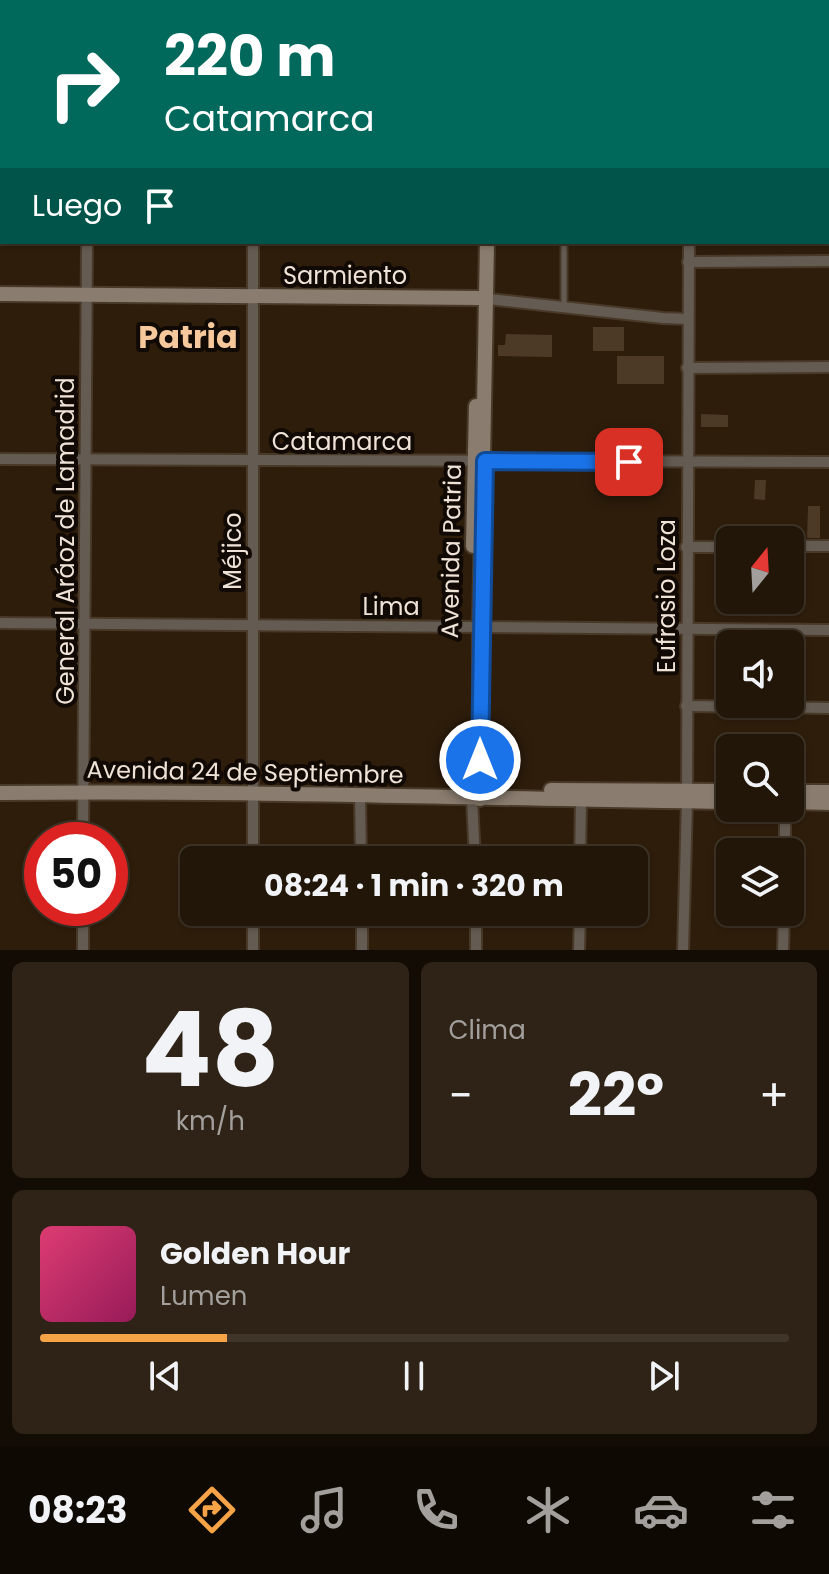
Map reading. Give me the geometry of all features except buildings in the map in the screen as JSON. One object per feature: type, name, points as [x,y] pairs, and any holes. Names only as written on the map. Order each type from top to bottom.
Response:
[{"type":"main road","name":"Avenida Patria","points":[[479,244],[483,298]]},
{"type":"main road","name":"Avenida Patria","points":[[480,794],[476,626],[487,244]]},
{"type":"main road","name":"Sarmiento","points":[[0,294],[483,298]]},
{"type":"main road","points":[[804,792],[829,792]]},
{"type":"main road","name":"Avenida 24 de Septiembre","points":[[0,793],[687,796],[716,800]]},
{"type":"main road","name":"Avenida 24 de Septiembre","points":[[480,794],[581,800],[716,793]]},
{"type":"main road","points":[[804,802],[829,803]]},
{"type":"street","name":"General Aráoz de Lamadrid","points":[[83,822],[87,244]]},
{"type":"street","name":"Méjico","points":[[253,244],[253,846]]},
{"type":"street","name":"Eufrasio Loza","points":[[683,950],[687,796],[689,244]]},
{"type":"street","points":[[688,262],[829,261]]},
{"type":"street","name":"Sarmiento","points":[[483,298],[688,319]]},
{"type":"street","points":[[687,368],[829,367]]},
{"type":"street","name":"Catamarca","points":[[0,459],[829,462]]},
{"type":"street","points":[[804,546],[829,546]]},
{"type":"street","points":[[686,547],[716,547]]},
{"type":"street","name":"Lima","points":[[0,623],[829,630]]},
{"type":"street","points":[[686,706],[829,708]]},
{"type":"street","name":"Avenida Patria","points":[[476,846],[480,794]]},
{"type":"street","points":[[360,795],[361,846]]},
{"type":"street","points":[[580,846],[581,800]]},
{"type":"street","points":[[83,926],[83,950]]},
{"type":"street","points":[[253,926],[253,950]]},
{"type":"street","points":[[362,926],[362,950]]},
{"type":"street","points":[[476,926],[476,950]]},
{"type":"street","points":[[579,950],[580,926]]},
{"type":"street","points":[[783,950],[784,926]]},
{"type":"lane","points":[[564,244],[564,307]]},
{"type":"district","name":"Patria","points":[[188,336]]},
{"type":"route","points":[[480,760],[485,461],[629,462]]}]
